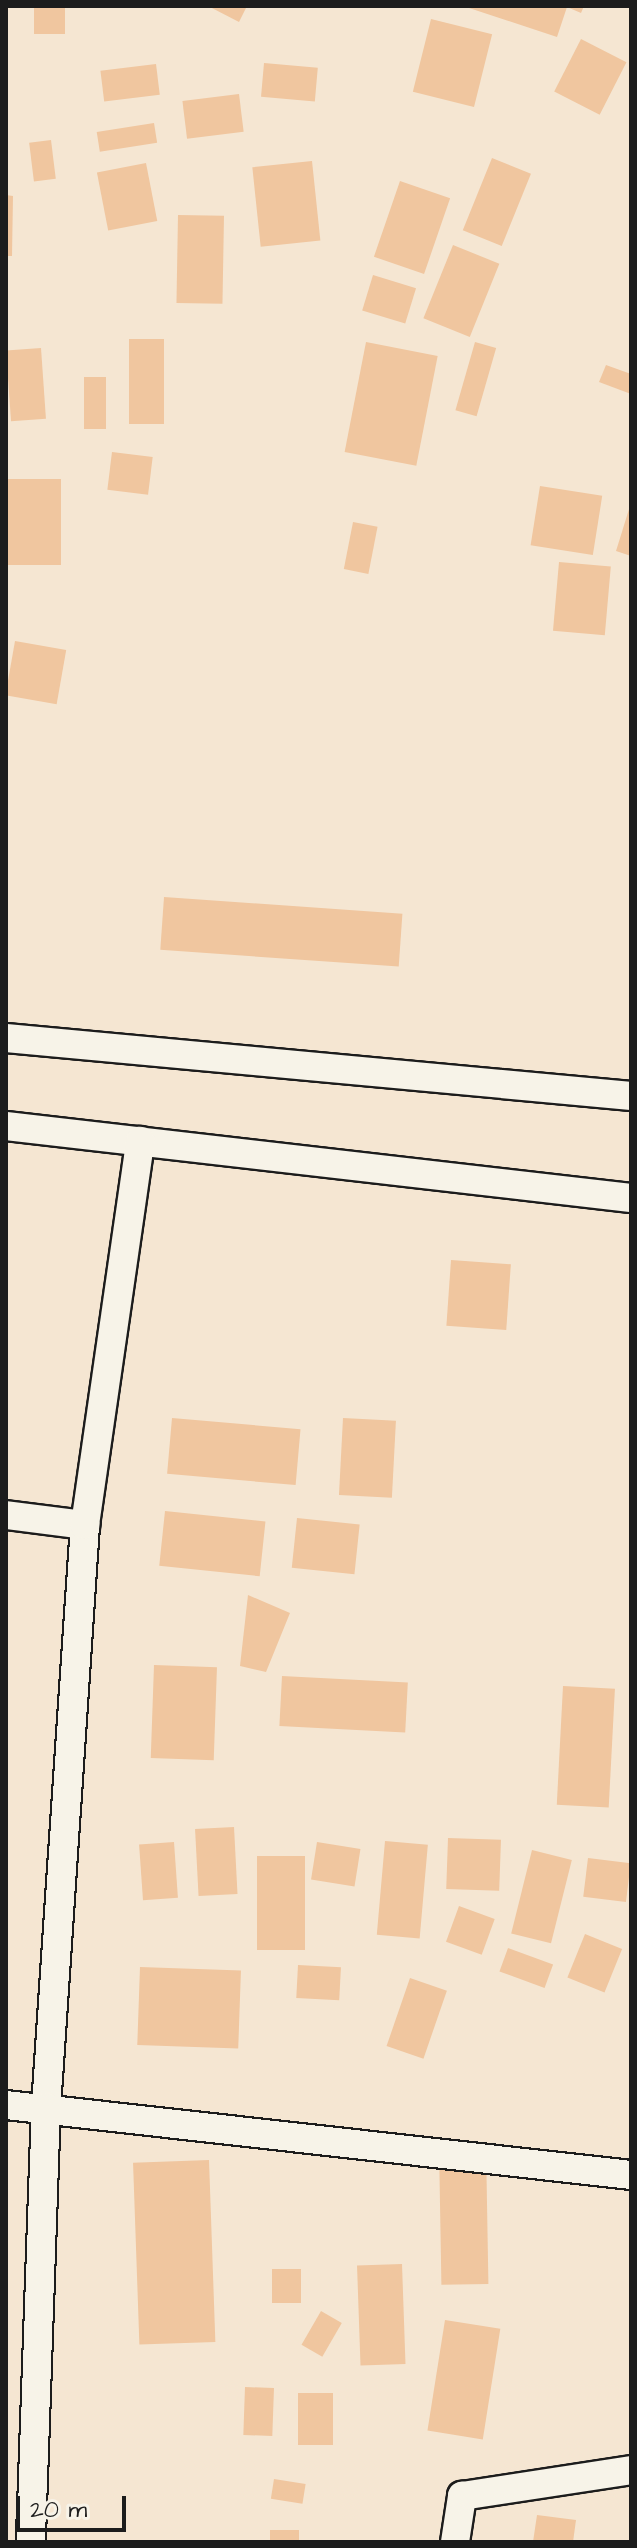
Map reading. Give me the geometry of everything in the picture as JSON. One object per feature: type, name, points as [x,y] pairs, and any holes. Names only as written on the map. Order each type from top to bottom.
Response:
[{"type":"street","points":[[6,1038],[631,1096]]},
{"type":"street","points":[[6,1126],[631,1198]]},
{"type":"street","points":[[31,2542],[46,2107],[85,1525],[140,1141]]},
{"type":"street","points":[[6,1515],[85,1525]]},
{"type":"street","points":[[6,2105],[46,2107],[631,2175]]},
{"type":"street","points":[[455,2542],[462,2496],[631,2470]]},
{"type":"building","points":[[34,6],[65,6],[65,34],[34,34]]},
{"type":"building","points":[[208,6],[247,6],[239,22]]},
{"type":"building","points":[[463,6],[584,6],[581,13],[567,7],[557,37]]},
{"type":"building","points":[[431,19],[492,34],[474,107],[413,92]]},
{"type":"building","points":[[581,39],[626,62],[600,115],[554,92]]},
{"type":"building","points":[[264,63],[318,68],[315,102],[261,97]]},
{"type":"building","points":[[156,64],[160,95],[104,102],[100,71]]},
{"type":"building","points":[[239,94],[244,132],[187,139],[182,101]]},
{"type":"building","points":[[154,123],[157,143],[100,152],[97,132]]},
{"type":"building","points":[[51,140],[56,179],[34,181],[29,143]]},
{"type":"building","points":[[492,158],[531,174],[502,246],[463,230]]},
{"type":"building","points":[[312,161],[320,241],[261,247],[252,167]]},
{"type":"building","points":[[146,163],[157,221],[108,230],[97,173]]},
{"type":"building","points":[[400,181],[450,198],[424,274],[374,257]]},
{"type":"building","points":[[6,195],[13,196],[12,256],[6,256]]},
{"type":"building","points":[[178,215],[224,216],[222,304],[176,303]]},
{"type":"building","points":[[453,245],[499,264],[470,337],[423,318]]},
{"type":"building","points":[[373,275],[416,288],[405,324],[362,310]]},
{"type":"building","points":[[129,339],[164,339],[164,424],[129,424]]},
{"type":"building","points":[[366,342],[438,356],[416,466],[345,452]]},
{"type":"building","points":[[475,342],[496,348],[477,416],[455,410]]},
{"type":"building","points":[[41,348],[46,419],[11,421],[6,350]]},
{"type":"building","points":[[606,365],[631,374],[631,394],[599,382]]},
{"type":"building","points":[[84,377],[106,377],[106,429],[84,429]]},
{"type":"building","points":[[112,452],[153,457],[148,495],[107,490]]},
{"type":"building","points":[[6,479],[61,479],[61,565],[6,565]]},
{"type":"building","points":[[540,486],[602,496],[593,555],[531,545]]},
{"type":"building","points":[[631,506],[631,556],[616,551]]},
{"type":"building","points":[[353,522],[378,527],[368,574],[344,569]]},
{"type":"building","points":[[559,562],[611,567],[605,635],[553,631]]},
{"type":"building","points":[[15,641],[66,650],[57,704],[6,695]]},
{"type":"building","points":[[164,897],[402,914],[399,967],[160,950]]},
{"type":"building","points":[[451,1260],[511,1264],[506,1330],[446,1326]]},
{"type":"building","points":[[172,1418],[301,1429],[296,1485],[167,1474]]},
{"type":"building","points":[[343,1418],[396,1421],[392,1498],[339,1495]]},
{"type":"building","points":[[165,1511],[265,1522],[260,1576],[159,1566]]},
{"type":"building","points":[[297,1518],[360,1525],[354,1574],[292,1568]]},
{"type":"building","points":[[248,1595],[290,1613],[266,1672],[240,1666]]},
{"type":"building","points":[[154,1665],[217,1667],[214,1760],[151,1758]]},
{"type":"building","points":[[282,1676],[408,1683],[405,1733],[279,1726]]},
{"type":"building","points":[[563,1686],[615,1689],[609,1808],[557,1805]]},
{"type":"building","points":[[234,1827],[238,1894],[199,1896],[195,1829]]},
{"type":"building","points":[[448,1838],[501,1840],[499,1891],[446,1889]]},
{"type":"building","points":[[385,1841],[428,1845],[420,1938],[377,1935]]},
{"type":"building","points":[[174,1842],[178,1898],[143,1900],[139,1844]]},
{"type":"building","points":[[317,1842],[360,1849],[355,1886],[311,1880]]},
{"type":"building","points":[[532,1850],[572,1860],[551,1943],[511,1933]]},
{"type":"building","points":[[257,1856],[305,1856],[305,1950],[257,1950]]},
{"type":"building","points":[[588,1858],[631,1863],[626,1902],[583,1897]]},
{"type":"building","points":[[459,1906],[495,1919],[482,1955],[446,1942]]},
{"type":"building","points":[[585,1934],[622,1949],[604,1993],[567,1978]]},
{"type":"building","points":[[508,1948],[553,1964],[545,1988],[499,1971]]},
{"type":"building","points":[[298,1965],[341,1967],[339,2000],[296,1998]]},
{"type":"building","points":[[140,1967],[241,1971],[238,2048],[137,2045]]},
{"type":"building","points":[[410,1978],[447,1991],[423,2059],[387,2046]]},
{"type":"building","points":[[486,2146],[488,2284],[441,2285],[439,2147]]},
{"type":"building","points":[[209,2160],[215,2342],[139,2345],[133,2163]]},
{"type":"building","points":[[402,2264],[405,2364],[361,2366],[357,2266]]},
{"type":"building","points":[[272,2269],[301,2269],[301,2303],[272,2303]]},
{"type":"building","points":[[321,2311],[342,2323],[322,2357],[302,2345]]},
{"type":"building","points":[[445,2320],[500,2329],[483,2439],[427,2431]]},
{"type":"building","points":[[245,2387],[274,2388],[272,2436],[243,2435]]},
{"type":"building","points":[[298,2393],[333,2393],[333,2445],[298,2445]]},
{"type":"building","points":[[274,2479],[306,2484],[302,2504],[271,2499]]},
{"type":"building","points":[[537,2515],[576,2520],[573,2542],[533,2542]]},
{"type":"building","points":[[270,2530],[299,2530],[299,2542],[270,2542]]}]
